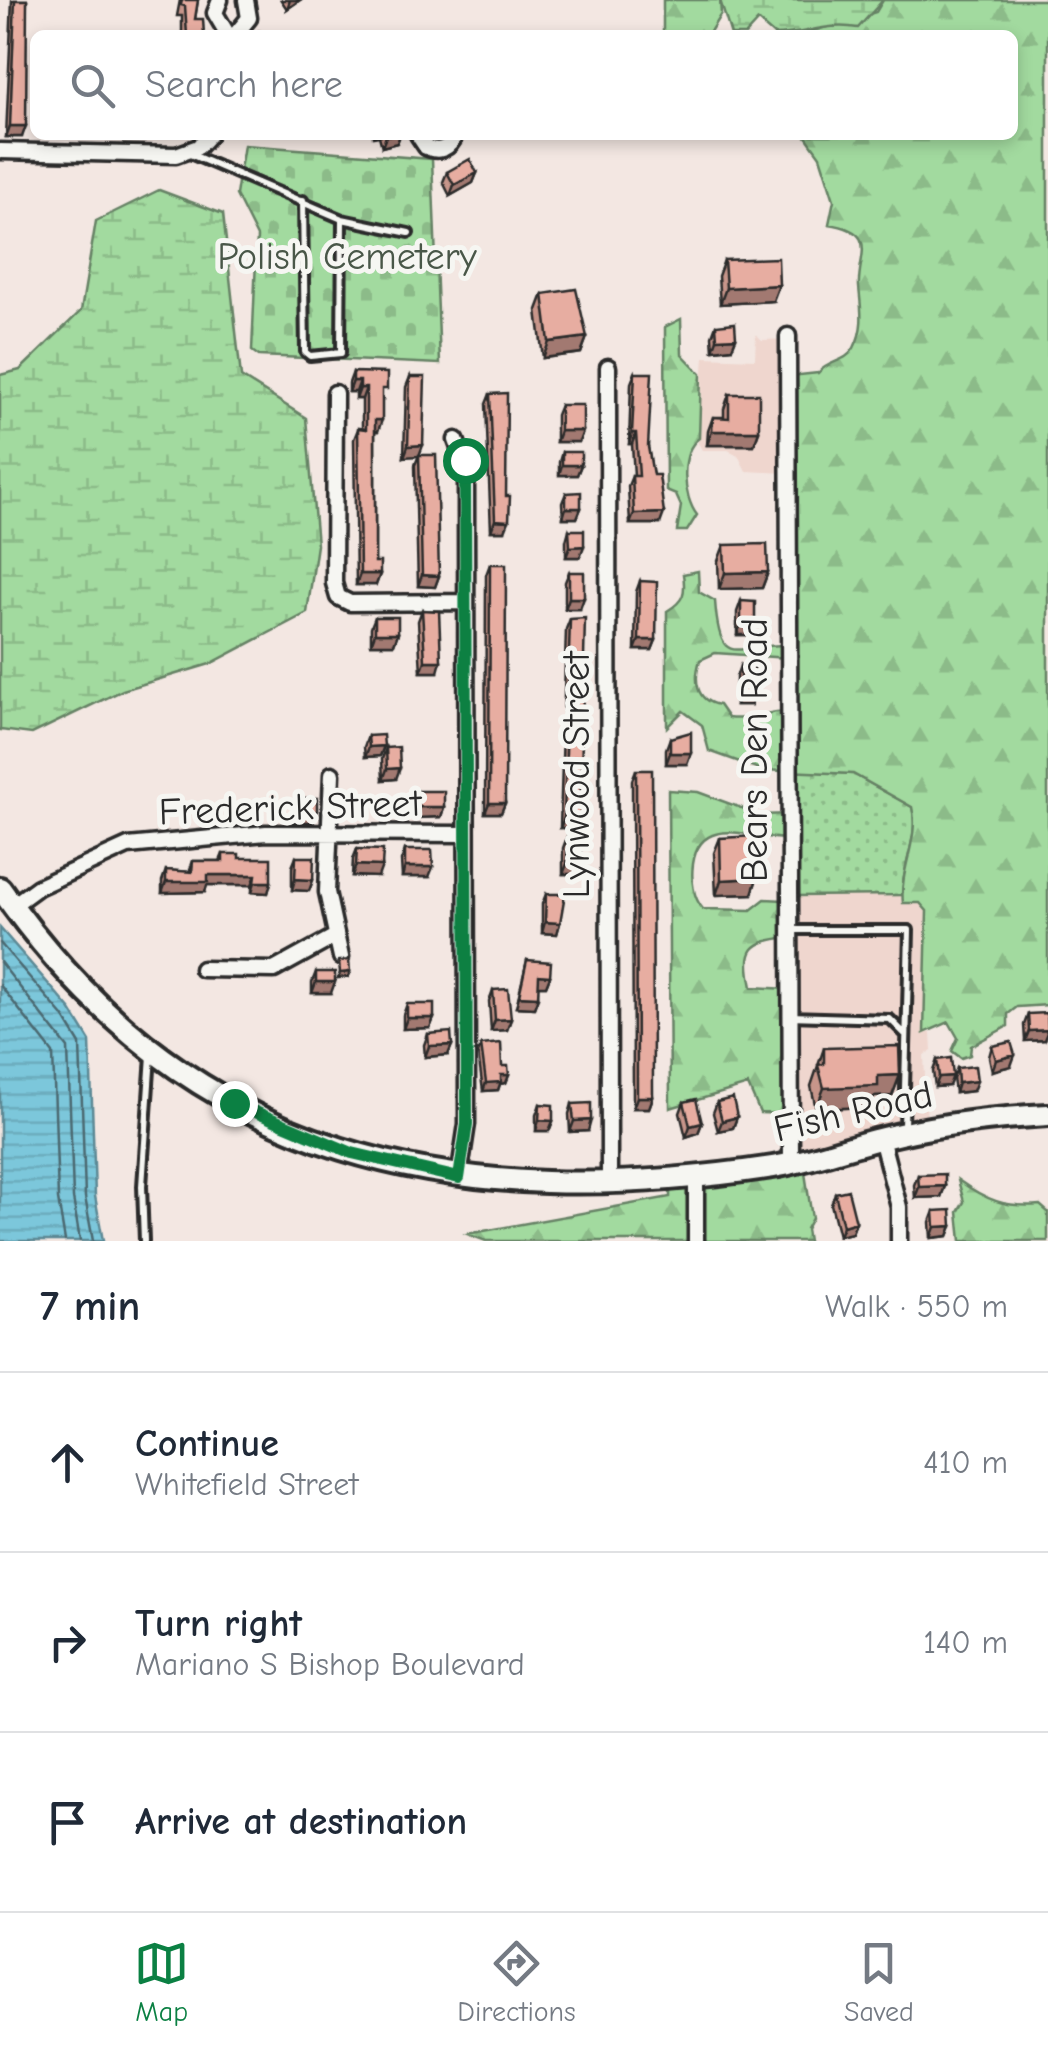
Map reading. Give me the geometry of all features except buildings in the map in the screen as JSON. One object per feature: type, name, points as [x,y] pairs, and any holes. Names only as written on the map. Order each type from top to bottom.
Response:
[{"type":"main road","name":"Fish Road","points":[[6,897],[79,985],[152,1049],[234,1103],[307,1137],[384,1162],[459,1178],[543,1185],[685,1176],[790,1164],[944,1124],[1048,1115]]},
{"type":"street","points":[[220,0],[215,14],[227,30]]},
{"type":"street","points":[[236,30],[249,18],[246,0]]},
{"type":"street","points":[[0,151],[186,153],[203,140]]},
{"type":"street","points":[[421,140],[426,147],[438,150],[449,146],[452,140]]},
{"type":"street","name":"Bears Den Road","points":[[788,336],[786,930],[790,1164]]},
{"type":"street","name":"Lynwood Street","points":[[608,367],[609,1182]]},
{"type":"street","points":[[335,393],[334,583],[338,597],[350,602],[466,602]]},
{"type":"street","points":[[456,440],[466,467],[467,1124],[459,1178]]},
{"type":"street","points":[[332,774],[327,892],[341,957]]},
{"type":"street","name":"Frederick Street","points":[[6,897],[38,887],[120,848],[266,833],[466,834]]},
{"type":"street","points":[[202,969],[274,970],[334,936]]},
{"type":"street","points":[[881,1138],[898,1207],[898,1241]]},
{"type":"street","points":[[685,1176],[696,1241]]},
{"type":"lane","points":[[186,153],[342,219],[409,232]]},
{"type":"lane","points":[[304,200],[305,352],[310,356],[341,353],[342,219]]},
{"type":"lane","points":[[786,930],[909,930],[904,1133]]},
{"type":"lane","points":[[788,1016],[890,1019],[907,1035]]},
{"type":"lane","points":[[144,1241],[142,1186],[152,1049]]},
{"type":"shaded area","points":[[756,334],[762,340],[788,339],[786,473],[746,471],[738,455],[728,450],[702,450],[698,443],[704,357],[755,359]]},
{"type":"shaded area","points":[[902,895],[903,903],[920,903],[927,911],[924,1032],[931,1033],[932,1051],[924,1055],[927,1126],[791,1160],[795,896]]},
{"type":"green space","points":[[663,0],[720,0],[721,14],[711,30],[663,30]]},
{"type":"green space","points":[[720,0],[883,0],[858,28],[768,30],[758,21],[750,30],[729,30]]},
{"type":"green space","points":[[883,0],[1048,0],[1048,1005],[1017,1007],[1008,1014],[1008,1026],[971,1046],[970,1055],[961,1058],[952,1051],[958,1038],[949,1022],[924,1033],[927,911],[920,903],[903,903],[913,831],[912,807],[853,774],[762,770],[709,751],[702,725],[683,711],[667,727],[667,611],[682,596],[683,574],[698,571],[699,592],[715,601],[717,623],[726,646],[743,649],[788,645],[790,376],[818,373],[846,356],[860,333],[861,318],[861,240],[845,228],[829,224],[834,200],[820,156],[809,140],[1018,140],[1018,30],[817,30],[876,12]],"holes":[[[715,653],[788,658],[788,711],[728,718],[698,688],[700,660]]]},
{"type":"green space","name":"Polish Cemetery","points":[[244,145],[432,159],[440,364],[259,356],[252,351],[257,237],[236,195]]},
{"type":"green space","points":[[159,190],[223,214],[241,377],[306,418],[317,545],[307,613],[210,664],[123,690],[32,734],[0,730],[0,375],[20,370],[81,311],[96,221]]},
{"type":"green space","points":[[681,319],[682,354],[701,374],[699,438],[688,454],[685,475],[697,515],[687,531],[677,531],[681,506],[676,495],[666,491],[665,327]]},
{"type":"green space","points":[[790,770],[853,774],[912,807],[914,829],[902,895],[795,896]]},
{"type":"green space","points":[[668,790],[698,792],[760,815],[789,814],[788,839],[731,832],[706,838],[698,848],[692,876],[703,909],[751,910],[765,899],[784,900],[789,937],[758,945],[749,963],[752,987],[788,989],[789,1114],[760,1113],[748,1085],[670,1108]]},
{"type":"green space","points":[[803,1160],[812,1218],[806,1229],[808,1241],[486,1241],[467,1234],[670,1197],[670,1178]]},
{"type":"green space","points":[[958,1180],[996,1201],[1040,1205],[1048,1212],[1048,1241],[961,1241],[958,1212],[964,1202]]},
{"type":"water","points":[[0,928],[71,1010],[90,1041],[95,1196],[103,1241],[0,1241]]},
{"type":"route","points":[[234,1103],[352,1153],[459,1178],[467,1124],[463,975],[465,460]]}]
